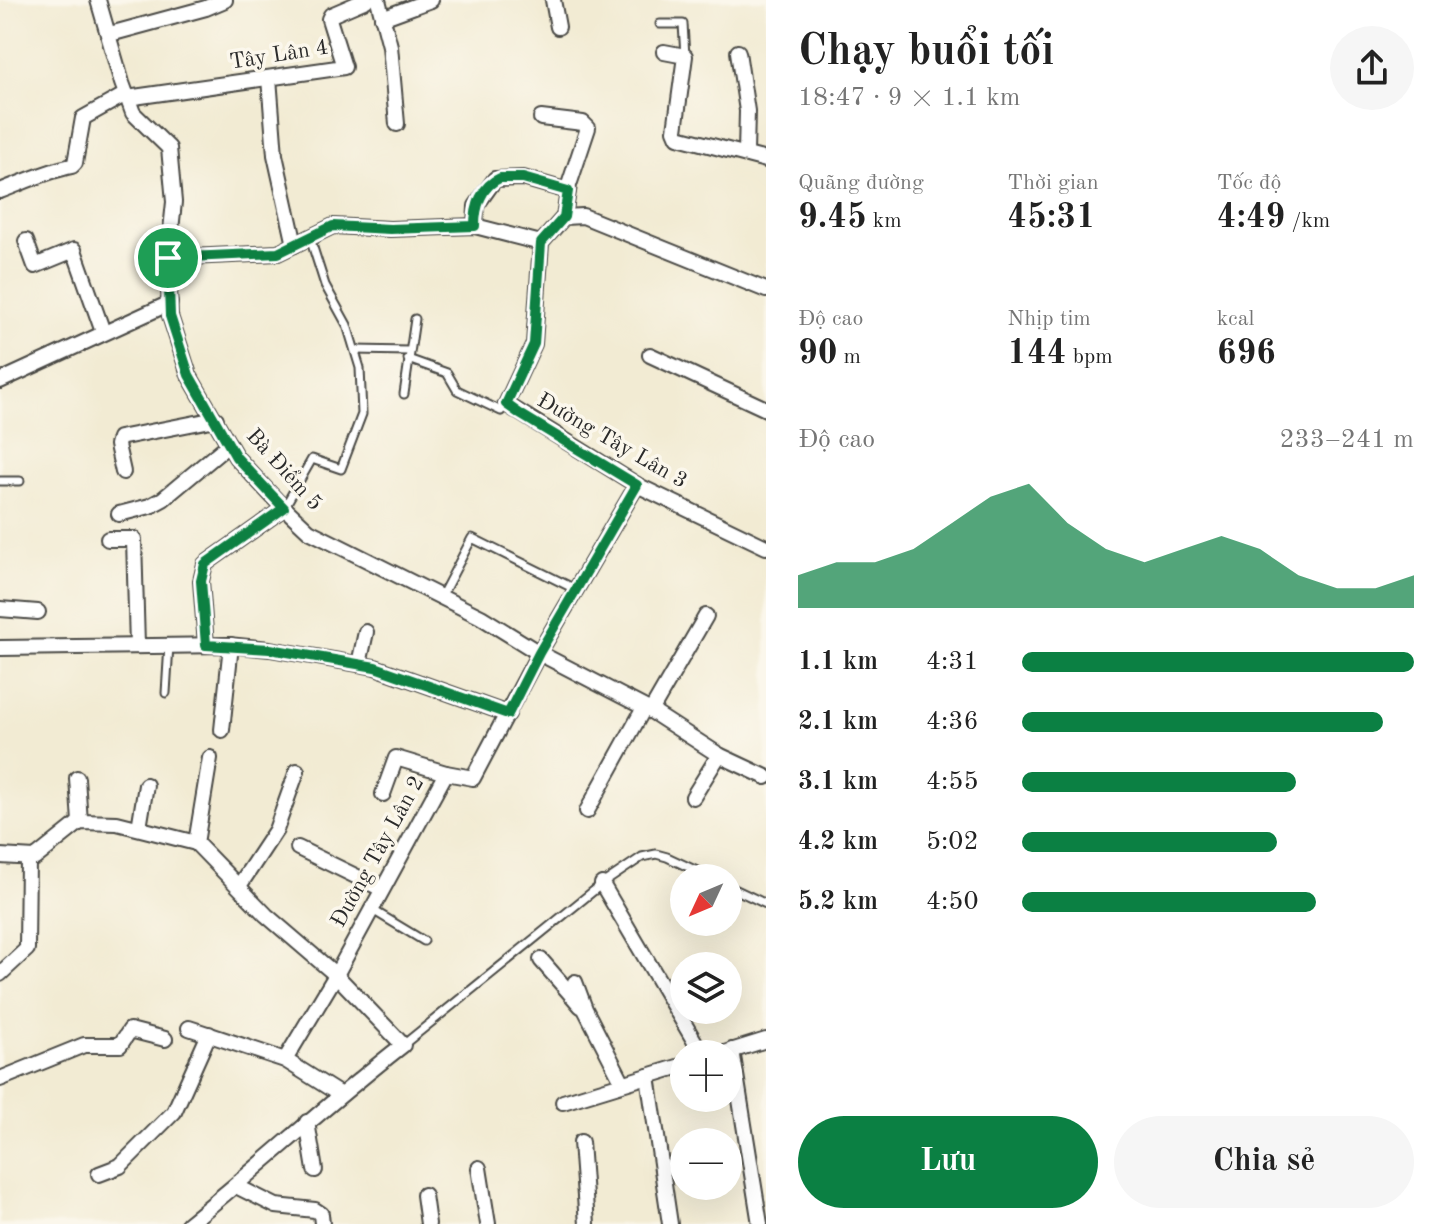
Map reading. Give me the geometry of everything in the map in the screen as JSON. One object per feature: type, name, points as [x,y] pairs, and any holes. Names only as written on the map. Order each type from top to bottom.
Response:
[{"type":"street","name":"Bà Điểm 5","points":[[98,0],[133,113],[169,148],[174,202],[168,258],[170,316],[189,375],[236,457],[309,531],[481,617],[539,653],[648,710],[719,755],[766,777]]},
{"type":"street","points":[[110,34],[191,6],[225,0]]},
{"type":"street","name":"Tây Lân 4","points":[[126,96],[344,67],[329,19],[331,15],[366,0]]},
{"type":"street","points":[[378,0],[390,46],[397,124]]},
{"type":"street","points":[[382,18],[431,0]]},
{"type":"street","points":[[553,0],[558,27]]},
{"type":"street","points":[[664,52],[685,56],[676,134],[683,139],[766,160]]},
{"type":"street","points":[[738,52],[747,111],[746,153]]},
{"type":"street","points":[[269,78],[275,155],[295,245]]},
{"type":"street","points":[[0,191],[46,171],[72,166],[83,118],[126,96]]},
{"type":"street","points":[[168,258],[278,253],[333,226],[390,229],[475,226],[541,243],[564,217],[568,191],[588,126],[541,118]]},
{"type":"street","points":[[475,226],[476,206],[495,179],[523,178],[568,191]]},
{"type":"street","points":[[564,217],[583,216],[766,290]]},
{"type":"street","points":[[26,241],[35,266],[74,250],[103,332]]},
{"type":"street","name":"Đường Tây Lân 3","points":[[541,243],[534,344],[506,404],[637,485],[766,547]]},
{"type":"street","points":[[0,381],[170,303]]},
{"type":"street","points":[[650,355],[766,409]]},
{"type":"street","points":[[123,472],[117,445],[119,438],[216,419]]},
{"type":"street","points":[[119,514],[150,506],[163,499],[229,444]]},
{"type":"street","name":"Đường Tây Lân 2","points":[[285,1060],[336,975],[446,773],[473,778],[539,653],[637,485]]},
{"type":"street","points":[[206,645],[201,581],[205,564],[284,508]]},
{"type":"street","points":[[108,539],[134,539],[137,646]]},
{"type":"street","points":[[0,609],[38,612]]},
{"type":"street","points":[[587,811],[706,616]]},
{"type":"street","points":[[359,664],[366,632]]},
{"type":"street","points":[[222,730],[231,645]]},
{"type":"street","points":[[0,648],[231,645],[375,667],[508,714]]},
{"type":"street","points":[[693,797],[719,755]]},
{"type":"street","points":[[196,843],[210,758]]},
{"type":"street","points":[[383,794],[396,758],[446,773]]},
{"type":"street","points":[[239,886],[276,830],[297,771]]},
{"type":"street","points":[[77,778],[80,822]]},
{"type":"street","points":[[139,828],[146,785]]},
{"type":"street","points":[[0,856],[35,858],[80,822],[117,823],[196,843],[266,915],[336,975],[403,1045],[339,1094],[236,1186],[188,1224]]},
{"type":"street","points":[[298,848],[382,889]]},
{"type":"street","points":[[0,974],[27,949],[28,859]]},
{"type":"street","points":[[602,884],[694,1040]]},
{"type":"street","points":[[541,960],[585,1009]]},
{"type":"street","points":[[575,982],[585,1009],[623,1083]]},
{"type":"street","points":[[189,1028],[285,1060],[339,1094]]},
{"type":"street","points":[[0,1079],[84,1045],[120,1045],[130,1030],[165,1039]]},
{"type":"street","points":[[99,1174],[120,1166],[174,1112],[209,1034]]},
{"type":"street","points":[[742,1047],[766,1040]]},
{"type":"street","points":[[563,1102],[670,1069]]},
{"type":"street","points":[[648,1076],[670,1224]]},
{"type":"street","points":[[738,1112],[760,1224]]},
{"type":"street","points":[[307,1122],[315,1170]]},
{"type":"street","points":[[581,1142],[587,1224]]},
{"type":"street","points":[[479,1168],[488,1224]]},
{"type":"street","points":[[236,1186],[276,1206],[315,1210],[321,1214],[322,1224]]},
{"type":"street","points":[[424,1195],[428,1224]]},
{"type":"lane","points":[[660,24],[683,24],[685,56]]},
{"type":"lane","points":[[284,508],[312,459],[341,469],[362,414],[360,368],[355,350],[347,325],[325,285],[310,238]]},
{"type":"lane","points":[[404,394],[415,319]]},
{"type":"lane","points":[[355,350],[408,355],[447,373],[457,390],[494,409],[501,411],[506,404]]},
{"type":"lane","points":[[0,481],[20,481]]},
{"type":"lane","points":[[441,597],[472,538],[576,590]]},
{"type":"lane","points":[[166,693],[169,645]]},
{"type":"lane","points":[[403,1045],[602,884],[642,857],[656,854],[679,864]]},
{"type":"lane","points":[[742,893],[766,904]]},
{"type":"lane","points":[[371,909],[424,941]]},
{"type":"route","points":[[500,178],[523,178],[568,191],[564,217],[541,243],[534,344],[506,404],[637,485],[539,653],[508,714],[375,667],[270,649],[206,645],[201,581],[205,564],[284,508],[236,457],[189,375],[170,316],[168,258],[278,253],[333,226],[390,229],[475,226],[479,199],[495,179],[500,178]]}]
